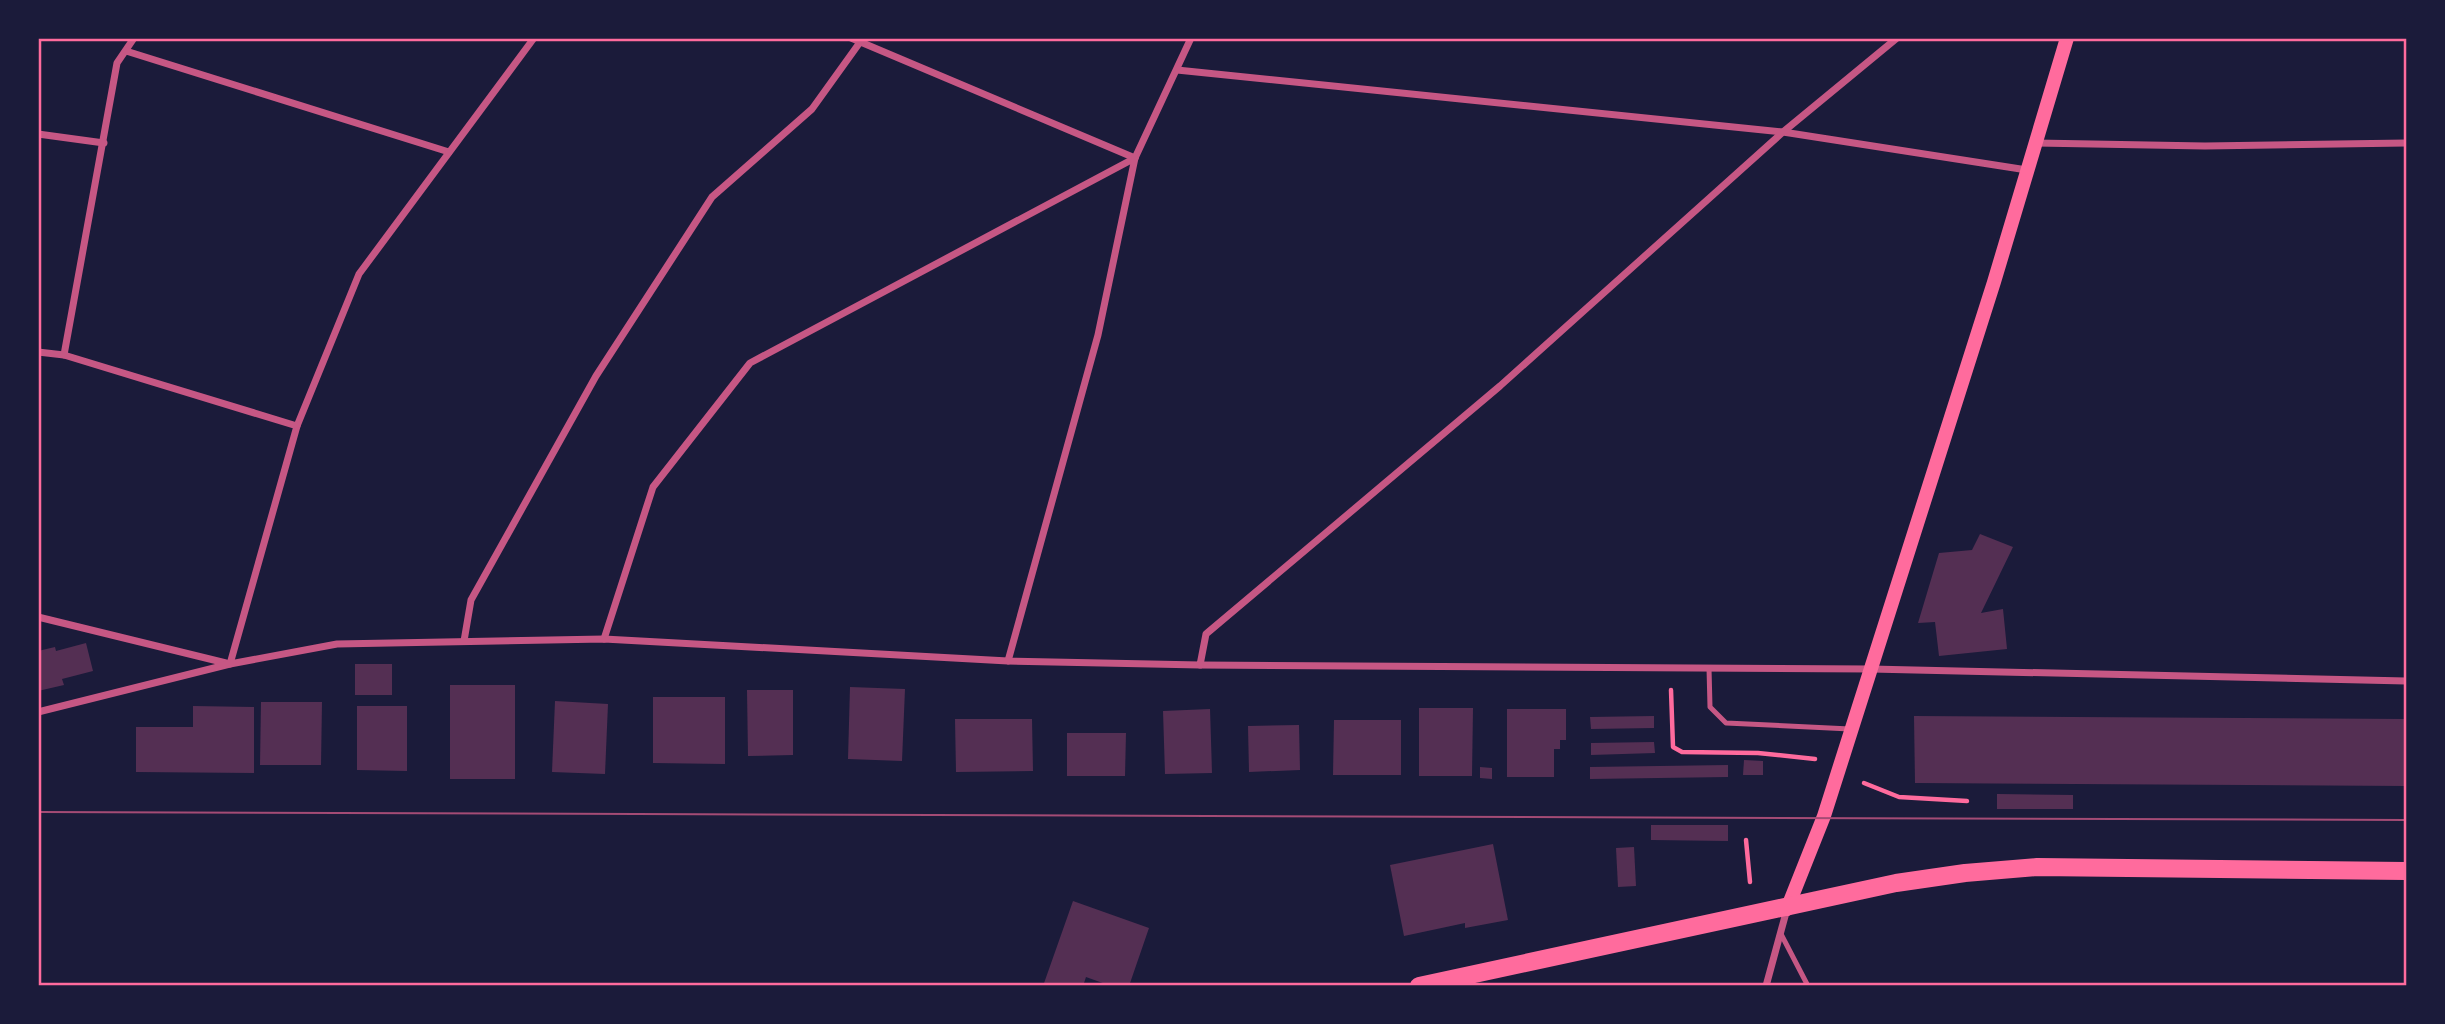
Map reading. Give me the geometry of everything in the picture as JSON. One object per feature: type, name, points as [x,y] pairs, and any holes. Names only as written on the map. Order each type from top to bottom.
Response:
[{"type":"main road","points":[[1787,909],[1824,816],[2028,170],[2067,38]]},
{"type":"main road","points":[[1419,985],[1787,909],[1896,883],[1965,873],[2037,867],[2406,871]]},
{"type":"street","points":[[64,355],[117,63],[134,38]]},
{"type":"street","points":[[230,664],[297,426],[359,274],[534,38]]},
{"type":"street","points":[[851,38],[1135,158]]},
{"type":"street","points":[[1008,661],[1098,335],[1135,158],[1191,38]]},
{"type":"street","points":[[1200,665],[1206,634],[1500,386],[1783,132],[1897,38]]},
{"type":"street","points":[[464,641],[471,600],[590,387],[712,197],[812,109],[861,41]]},
{"type":"street","points":[[126,51],[449,152]]},
{"type":"street","points":[[1177,70],[1783,132],[2028,170]]},
{"type":"street","points":[[38,134],[104,143]]},
{"type":"street","points":[[2036,143],[2406,143]]},
{"type":"street","points":[[604,639],[653,487],[750,363],[1135,158]]},
{"type":"street","points":[[38,352],[64,355],[297,426]]},
{"type":"street","points":[[38,617],[230,664]]},
{"type":"street","points":[[38,712],[230,664],[337,645],[604,639],[1008,661],[1200,665],[1871,669],[2406,681]]},
{"type":"street","points":[[1766,985],[1787,909]]},
{"type":"lane","points":[[1709,668],[1710,707],[1726,723],[1850,729]]},
{"type":"lane","points":[[1781,934],[1808,985]]},
{"type":"path","points":[[1837,773],[1899,796],[1967,801]]},
{"type":"path","points":[[1746,840],[1750,883]]},
{"type":"building","points":[[1980,534],[2013,547],[1981,613],[2003,609],[2007,649],[1939,656],[1935,622],[1918,623],[1939,553],[1972,550]]},
{"type":"building","points":[[86,643],[93,671],[62,679],[64,685],[38,691],[38,651],[55,647],[56,651]]},
{"type":"building","points":[[355,664],[392,664],[392,695],[355,695]]},
{"type":"building","points":[[450,685],[515,685],[515,779],[450,779]]},
{"type":"building","points":[[850,687],[905,689],[902,761],[848,759]]},
{"type":"building","points":[[747,690],[793,690],[793,755],[748,756]]},
{"type":"building","points":[[653,697],[725,697],[725,764],[653,763]]},
{"type":"building","points":[[555,701],[608,704],[605,774],[552,772]]},
{"type":"building","points":[[261,702],[322,702],[321,765],[260,765]]},
{"type":"building","points":[[193,706],[254,707],[254,773],[136,772],[136,727],[193,727]]},
{"type":"building","points":[[357,706],[407,706],[407,771],[357,770]]},
{"type":"building","points":[[1419,708],[1473,708],[1472,776],[1419,776]]},
{"type":"building","points":[[1210,709],[1212,773],[1165,774],[1163,711]]},
{"type":"building","points":[[1507,709],[1566,709],[1566,740],[1560,740],[1560,749],[1554,749],[1554,777],[1507,777]]},
{"type":"building","points":[[1654,716],[1654,728],[1591,729],[1590,717]]},
{"type":"building","points":[[1914,716],[2406,719],[2406,786],[1915,783]]},
{"type":"building","points":[[955,719],[1032,719],[1033,771],[956,772]]},
{"type":"building","points":[[1334,720],[1401,720],[1401,775],[1333,775]]},
{"type":"building","points":[[1299,725],[1300,770],[1249,772],[1248,726]]},
{"type":"building","points":[[1067,733],[1126,733],[1125,776],[1067,776]]},
{"type":"building","points":[[1654,742],[1655,753],[1591,755],[1591,743]]},
{"type":"building","points":[[1744,760],[1763,761],[1763,775],[1743,775]]},
{"type":"building","points":[[1728,765],[1728,777],[1590,779],[1590,767]]},
{"type":"building","points":[[1480,767],[1492,768],[1492,779],[1480,778]]},
{"type":"building","points":[[1997,794],[2073,795],[2073,809],[1997,809]]},
{"type":"building","points":[[1651,825],[1728,825],[1728,841],[1651,840]]},
{"type":"building","points":[[1493,844],[1508,920],[1465,928],[1465,923],[1404,936],[1390,865]]},
{"type":"building","points":[[1634,847],[1636,886],[1618,887],[1616,848]]},
{"type":"building","points":[[1073,901],[1149,928],[1129,986],[1111,986],[1086,977],[1083,986],[1043,986]]},
{"type":"tram line","points":[[38,812],[2406,820]]}]
